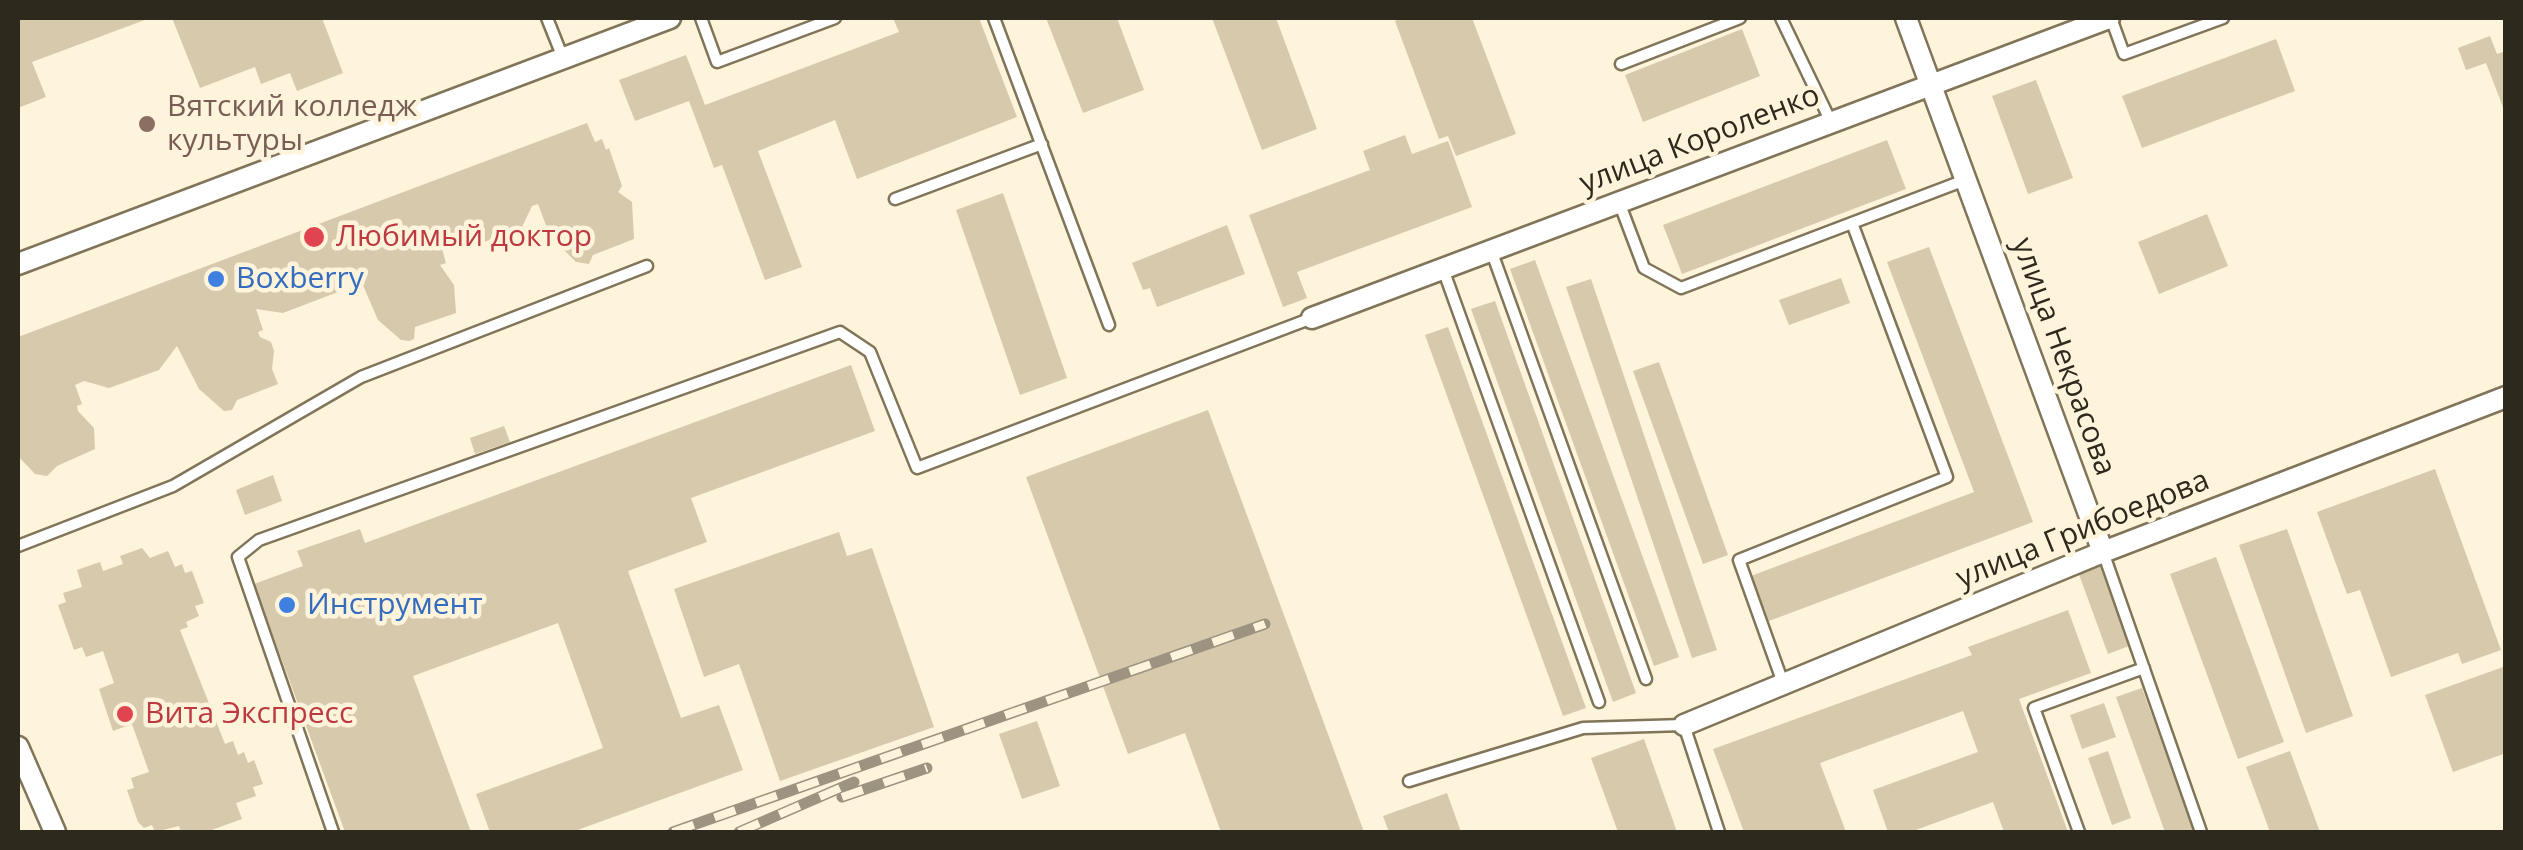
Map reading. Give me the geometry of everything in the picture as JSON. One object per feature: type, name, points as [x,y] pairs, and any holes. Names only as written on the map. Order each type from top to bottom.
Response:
[{"type":"street","points":[[18,264],[670,18]]},
{"type":"street","name":"улица Некрасова","points":[[1906,18],[2103,552]]},
{"type":"street","name":"улица Короленко","points":[[1312,318],[2110,18]]},
{"type":"street","name":"улица Грибоедова","points":[[1684,725],[2103,552],[2506,397]]},
{"type":"street","points":[[18,747],[26,789],[55,832]]},
{"type":"lane","points":[[547,18],[563,58]]},
{"type":"lane","points":[[700,18],[718,62],[835,18]]},
{"type":"lane","points":[[994,18],[1109,325]]},
{"type":"lane","points":[[1621,64],[1740,18]]},
{"type":"lane","points":[[1780,18],[1831,122]]},
{"type":"lane","points":[[2110,18],[2124,54],[2223,18]]},
{"type":"lane","points":[[895,199],[1042,144]]},
{"type":"lane","points":[[1619,202],[1644,268],[1682,288],[1966,180]]},
{"type":"lane","points":[[1782,683],[1739,560],[1948,477],[1852,223]]},
{"type":"lane","points":[[1492,250],[1646,679]]},
{"type":"lane","points":[[18,546],[174,486],[361,376],[647,266]]},
{"type":"lane","points":[[1443,269],[1599,702]]},
{"type":"lane","points":[[333,832],[238,557],[259,540],[840,332],[870,352],[917,468],[1312,318]]},
{"type":"lane","name":"улица Некрасова","points":[[2103,552],[2201,832]]},
{"type":"lane","points":[[2079,832],[2034,708],[2144,668]]},
{"type":"lane","points":[[1409,780],[1583,728],[1684,725],[1719,832]]},
{"type":"building","points":[[150,18],[32,62],[46,97],[18,108],[18,19]]},
{"type":"building","points":[[172,18],[322,18],[343,73],[297,91],[290,73],[261,84],[255,67],[200,88]]},
{"type":"building","points":[[893,18],[979,18],[1017,117],[857,179],[835,120],[758,151],[802,267],[765,280],[722,165],[714,168],[689,101],[635,121],[619,80],[686,55],[705,105],[899,32]]},
{"type":"building","points":[[1046,18],[1117,18],[1144,90],[1083,113]]},
{"type":"building","points":[[1212,18],[1276,18],[1317,129],[1262,150]]},
{"type":"building","points":[[1472,18],[1516,134],[1456,156],[1448,136],[1439,139],[1395,21]]},
{"type":"building","points":[[1742,29],[1760,76],[1643,122],[1625,75]]},
{"type":"building","points":[[2490,36],[2497,54],[2506,51],[2506,115],[2486,63],[2466,70],[2458,48]]},
{"type":"building","points":[[2276,39],[2295,91],[2142,148],[2122,96]]},
{"type":"building","points":[[2036,80],[2073,178],[2028,194],[1992,96]]},
{"type":"building","points":[[587,123],[595,142],[602,139],[606,150],[609,148],[622,186],[618,192],[632,202],[634,239],[593,255],[589,264],[576,262],[550,236],[538,204],[532,206],[522,227],[472,247],[453,238],[440,242],[446,263],[440,265],[454,285],[456,313],[415,327],[414,339],[401,340],[378,320],[356,269],[348,271],[338,292],[283,313],[256,309],[263,330],[258,332],[260,337],[271,342],[274,351],[272,369],[278,384],[237,400],[232,410],[224,411],[199,389],[177,346],[159,370],[109,388],[84,381],[75,385],[82,404],[77,406],[78,411],[94,428],[95,449],[57,466],[47,476],[35,474],[18,456],[18,337]]},
{"type":"building","points":[[1405,135],[1412,154],[1448,141],[1472,207],[1297,272],[1307,298],[1283,307],[1249,215],[1370,170],[1363,151]]},
{"type":"building","points":[[1887,140],[1906,189],[1682,274],[1663,225]]},
{"type":"building","points":[[1003,193],[1067,378],[1020,395],[956,210]]},
{"type":"building","points":[[2207,214],[2228,266],[2159,294],[2138,242]]},
{"type":"building","points":[[1227,225],[1245,274],[1157,307],[1150,288],[1143,290],[1132,263]]},
{"type":"building","points":[[1929,247],[2033,522],[1769,621],[1751,576],[1974,492],[1887,262]]},
{"type":"building","points":[[1535,260],[1679,657],[1654,666],[1510,269]]},
{"type":"building","points":[[1841,278],[1850,303],[1789,325],[1779,300]]},
{"type":"building","points":[[1591,279],[1717,650],[1692,658],[1566,287]]},
{"type":"building","points":[[1495,301],[1636,693],[1613,702],[1471,309]]},
{"type":"building","points":[[1448,327],[1586,708],[1563,716],[1425,335]]},
{"type":"building","points":[[1659,362],[1728,555],[1703,564],[1633,371]]},
{"type":"building","points":[[851,365],[875,431],[691,498],[707,542],[628,571],[681,718],[719,705],[743,770],[572,832],[490,832],[476,794],[603,748],[558,623],[413,676],[471,832],[345,832],[254,584],[303,566],[297,551],[360,529],[365,543]]},
{"type":"building","points":[[1208,410],[1364,832],[1221,832],[1185,733],[1128,754],[1026,477]]},
{"type":"building","points":[[504,426],[510,442],[475,454],[470,438]]},
{"type":"building","points":[[2435,469],[2501,650],[2462,664],[2458,653],[2391,677],[2360,590],[2347,594],[2317,512]]},
{"type":"building","points":[[273,475],[282,501],[245,515],[236,490]]},
{"type":"building","points":[[2287,529],[2353,716],[2306,733],[2239,545]]},
{"type":"building","points":[[839,532],[847,556],[872,548],[934,727],[780,781],[739,664],[704,677],[674,589]]},
{"type":"building","points":[[142,548],[150,558],[168,551],[175,567],[182,564],[185,573],[192,571],[204,603],[195,606],[199,616],[180,630],[225,744],[233,741],[238,755],[244,752],[248,763],[254,760],[263,784],[253,787],[256,796],[236,803],[242,819],[206,832],[181,832],[179,826],[155,832],[152,825],[144,828],[138,822],[127,790],[134,788],[131,778],[149,772],[132,724],[113,731],[99,689],[114,683],[103,651],[86,657],[82,647],[74,650],[58,605],[66,602],[63,593],[82,587],[77,570],[100,562],[103,571],[123,564],[120,556]]},
{"type":"building","points":[[2216,557],[2284,742],[2238,759],[2170,574]]},
{"type":"building","points":[[2098,561],[2129,646],[2108,654],[2077,569]]},
{"type":"building","points":[[2068,610],[2091,673],[2019,699],[2068,832],[2004,832],[1993,802],[1910,832],[1888,832],[1873,790],[1978,752],[1963,711],[1820,763],[1846,832],[1744,832],[1713,749],[1972,655],[1968,647]]},
{"type":"building","points":[[2506,666],[2506,753],[2453,772],[2425,695]]},
{"type":"building","points":[[2142,688],[2194,832],[2165,832],[2116,697]]},
{"type":"building","points":[[2104,703],[2116,737],[2082,749],[2070,715]]},
{"type":"building","points":[[1037,721],[1060,786],[1022,799],[999,734]]},
{"type":"building","points":[[1644,739],[1677,832],[1618,832],[1591,758]]},
{"type":"building","points":[[2108,751],[2131,818],[2112,825],[2088,758]]},
{"type":"building","points":[[2290,751],[2320,832],[2270,832],[2246,767]]},
{"type":"building","points":[[1447,793],[1461,832],[1389,832],[1383,816]]},
{"type":"railway","points":[[673,832],[1265,624]]},
{"type":"railway","points":[[842,797],[927,768]]},
{"type":"railway","points":[[739,832],[854,782]]},
{"type":"place","name":"Вятский колледж культуры","points":[[147,124]]},
{"type":"place","name":"Любимый доктор","points":[[314,237]]},
{"type":"place","name":"Boxberry","points":[[216,279]]},
{"type":"place","name":"Инструмент","points":[[287,605]]},
{"type":"place","name":"Вита Экспресс","points":[[125,714]]}]
